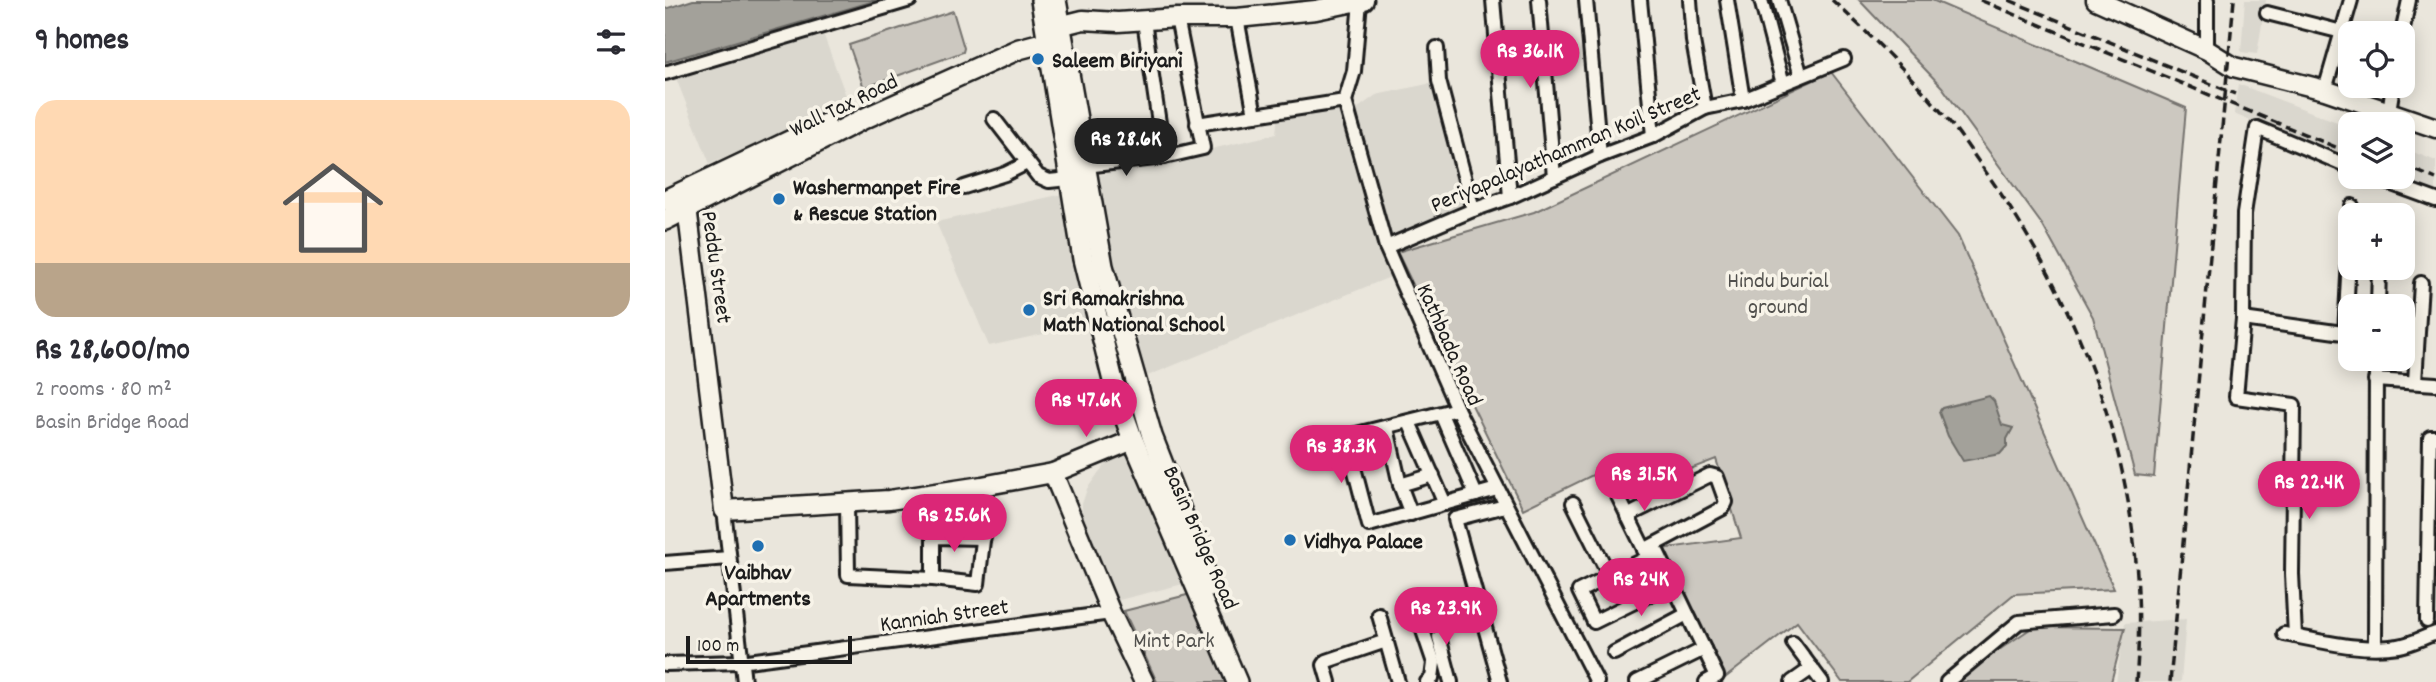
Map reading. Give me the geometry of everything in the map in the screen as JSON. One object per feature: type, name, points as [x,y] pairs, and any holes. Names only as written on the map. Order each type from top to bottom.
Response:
[{"type":"main road","points":[[1041,0],[1053,33],[1092,257]]},
{"type":"main road","points":[[1053,33],[1056,0]]},
{"type":"main road","points":[[1053,33],[1083,20],[1118,22],[1237,18],[1316,10],[1362,1]]},
{"type":"main road","points":[[2107,2],[2207,50],[2234,67],[2325,90],[2436,128]]},
{"type":"main road","name":"Wall Tax Road","points":[[665,220],[678,201],[1053,33]]},
{"type":"main road","name":"Peddu Street","points":[[678,201],[724,510]]},
{"type":"main road","name":"Basin Bridge Road","points":[[1092,257],[1116,393],[1133,440],[1237,682]]},
{"type":"main road","name":"Basin Bridge Road","points":[[1092,257],[1152,436],[1248,682]]},
{"type":"main road","points":[[724,510],[889,500],[982,486],[1053,473],[1133,440]]},
{"type":"main road","points":[[1053,473],[1141,682]]},
{"type":"street","points":[[665,73],[909,0]]},
{"type":"street","points":[[1493,0],[1510,197]]},
{"type":"street","points":[[1539,0],[1554,177]]},
{"type":"street","points":[[1585,0],[1600,156]]},
{"type":"street","points":[[1640,0],[1653,136]]},
{"type":"street","points":[[1690,0],[1693,41],[1705,108]]},
{"type":"street","points":[[1727,0],[1743,100]]},
{"type":"street","points":[[1761,0],[1783,84]]},
{"type":"street","points":[[1779,0],[1801,76]]},
{"type":"street","points":[[2207,0],[2207,50]]},
{"type":"street","points":[[2348,21],[2351,0]]},
{"type":"street","points":[[2405,21],[2410,0]]},
{"type":"street","points":[[1197,124],[1345,101],[1354,71],[1362,1]]},
{"type":"street","points":[[2267,13],[2338,31]]},
{"type":"street","points":[[994,119],[1038,176],[1049,181],[1077,172],[1203,148],[1177,18]]},
{"type":"street","points":[[1237,18],[1255,115]]},
{"type":"street","points":[[1144,21],[1164,157]]},
{"type":"street","points":[[1437,48],[1439,81],[1473,210]]},
{"type":"street","points":[[2325,90],[2338,55]]},
{"type":"street","name":"Periyapalayathamman Koil Street","points":[[1386,247],[1653,136],[1705,108],[1743,100],[1845,59]]},
{"type":"street","points":[[2389,111],[2391,98]]},
{"type":"street","name":"Kathbada Road","points":[[1345,101],[1386,247],[1457,410],[1597,682]]},
{"type":"street","points":[[2338,162],[2257,128],[2244,214],[2243,319],[2236,397],[2294,405],[2289,635],[2350,647],[2398,646],[2436,633]]},
{"type":"street","points":[[964,187],[1005,174],[1027,163]]},
{"type":"street","points":[[2406,189],[2436,200]]},
{"type":"street","points":[[2415,382],[2421,283]]},
{"type":"street","points":[[2243,319],[2338,333]]},
{"type":"street","points":[[2375,371],[2375,646]]},
{"type":"street","points":[[2375,380],[2436,384]]},
{"type":"street","points":[[1320,443],[1457,410]]},
{"type":"street","points":[[1441,414],[1476,495]]},
{"type":"street","points":[[1409,422],[1445,504]]},
{"type":"street","points":[[1387,428],[1400,485],[1411,514]]},
{"type":"street","points":[[1346,437],[1369,525],[1497,489]]},
{"type":"street","points":[[2427,621],[2432,549],[2430,437],[2436,437]]},
{"type":"street","points":[[1400,485],[1433,475]]},
{"type":"street","points":[[1627,516],[1710,475],[1717,477],[1726,502],[1723,508],[1610,577],[1579,591],[1594,622],[1673,583]]},
{"type":"street","points":[[1612,484],[1627,516],[1673,583],[1703,649],[1711,680]]},
{"type":"street","points":[[847,502],[848,575],[978,584],[986,514],[982,486]]},
{"type":"street","points":[[1573,503],[1610,577]]},
{"type":"street","points":[[1500,682],[1455,519],[1505,506]]},
{"type":"street","name":"Peddu Street","points":[[724,510],[744,682]]},
{"type":"street","points":[[933,579],[933,537],[984,538]]},
{"type":"street","points":[[665,563],[729,558]]},
{"type":"street","points":[[1413,601],[1434,663],[1431,678],[1427,682]]},
{"type":"street","name":"Kanniah Street","points":[[665,664],[740,662],[1111,613]]},
{"type":"street","points":[[1614,653],[1687,614]]},
{"type":"street","points":[[1947,682],[2019,622],[2114,614]]},
{"type":"street","points":[[1379,615],[1398,682]]},
{"type":"street","points":[[1439,637],[1451,682]]},
{"type":"street","points":[[1329,682],[1324,665],[1327,661],[1386,640]]},
{"type":"street","points":[[1793,643],[1822,682]]},
{"type":"street","points":[[1637,682],[1703,649]]},
{"type":"street","points":[[1792,682],[1812,668]]},
{"type":"shaded area","points":[[693,0],[878,0],[665,62],[665,9]]},
{"type":"shaded area","points":[[2245,0],[2266,0],[2257,54],[2241,52]]},
{"type":"shaded area","points":[[824,36],[849,104],[710,164],[674,73]]},
{"type":"shaded area","points":[[1432,83],[1465,205],[1388,236],[1354,111],[1376,95]]},
{"type":"shaded area","points":[[2238,84],[2338,122],[2338,157],[2234,114]]},
{"type":"shaded area","points":[[1337,106],[1390,277],[1145,377],[1095,176],[1276,134],[1278,113]]},
{"type":"shaded area","points":[[2415,153],[2436,161],[2436,198],[2414,189]]},
{"type":"shaded area","points":[[1063,194],[1089,324],[989,346],[936,222]]},
{"type":"shaded area","points":[[1989,396],[1994,401],[2002,425],[2013,428],[2007,439],[2007,446],[2000,454],[1963,461],[1948,436],[1939,412],[1942,408]]},
{"type":"shaded area","points":[[1122,452],[1131,454],[1187,583],[1111,602],[1082,522],[1082,504],[1087,489],[1099,472],[1109,460]]},
{"type":"shaded area","points":[[2186,619],[2181,682],[2116,682],[2125,623]]},
{"type":"green space","points":[[1859,0],[1932,0],[2186,108],[2154,477],[2135,475],[2093,317],[2043,226],[1942,87]]},
{"type":"green space","points":[[953,11],[963,52],[864,88],[849,45]]},
{"type":"green space","name":"Hindu burial ground","points":[[1831,72],[1958,236],[2114,589],[2014,594],[1907,682],[1842,682],[1797,622],[1725,678],[1661,549],[1741,538],[1716,459],[1623,495],[1609,467],[1523,509],[1397,252],[1534,212]]},
{"type":"green space","name":"Mint Park","points":[[1191,594],[1229,682],[1157,682],[1124,611]]},
{"type":"green space","points":[[2033,627],[2125,628],[2111,682],[1956,682]]},
{"type":"railway","points":[[1832,0],[1910,77],[1953,126],[2027,235],[2059,294],[2086,355],[2108,417],[2124,481],[2135,547],[2139,614],[2136,682]]},
{"type":"railway","points":[[1980,0],[2338,148]]},
{"type":"railway","points":[[2009,0],[2235,94]]},
{"type":"railway","points":[[2170,682],[2234,0]]},
{"type":"railway","points":[[2415,170],[2436,179]]},
{"type":"place","name":"Saleem Biriyani","points":[[1038,59]]},
{"type":"place","name":"Washermanpet Fire & Rescue Station","points":[[779,199]]},
{"type":"place","name":"Sri Ramakrishna Math National School","points":[[1029,310]]},
{"type":"place","name":"Vidhya Palace","points":[[1290,540]]},
{"type":"place","name":"Vaibhav Apartments","points":[[758,546]]}]
